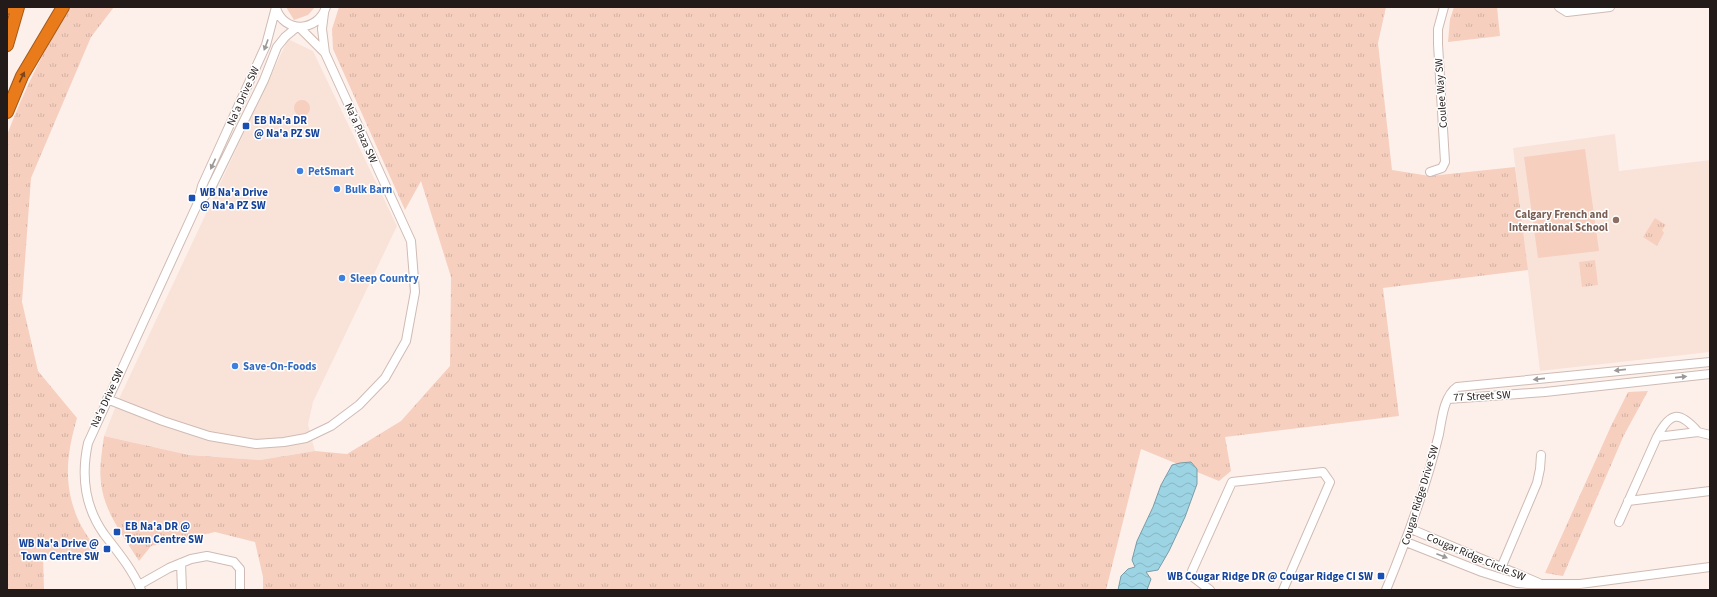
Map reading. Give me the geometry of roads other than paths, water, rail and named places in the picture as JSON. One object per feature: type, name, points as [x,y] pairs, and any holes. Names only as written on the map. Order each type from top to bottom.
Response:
[{"type":"highway","points":[[7,45],[18,7]]},
{"type":"highway","points":[[7,112],[22,76],[63,7]]},
{"type":"street","name":"Na'a Plaza SW","points":[[276,7],[279,15],[284,21],[298,27],[325,53]]},
{"type":"street","name":"Na'a Drive SW","points":[[140,587],[129,567],[99,526],[91,509],[86,490],[84,472],[88,444],[107,399],[197,205],[202,186],[266,45],[276,7]]},
{"type":"street","name":"Coulee Way SW","points":[[1430,172],[1442,168],[1445,162],[1438,44],[1438,29],[1444,7]]},
{"type":"street","points":[[1559,7],[1566,12],[1610,7]]},
{"type":"street","points":[[298,27],[313,24],[319,19],[325,10]]},
{"type":"street","name":"Na'a Plaza SW","points":[[107,399],[156,419],[209,436],[256,444],[284,442],[306,438],[331,426],[359,405],[385,378],[406,341],[415,292],[411,241],[325,53],[322,29],[325,10]]},
{"type":"street","name":"Na'a Drive SW","points":[[197,205],[210,190],[264,80],[277,47],[285,37],[298,27]]},
{"type":"street","name":"77 Street SW","points":[[1710,362],[1457,387],[1450,392],[1448,399],[1545,392],[1710,374]]},
{"type":"street","name":"Cougar Ridge Drive SW","points":[[1386,590],[1411,529],[1432,464],[1444,408],[1448,399]]},
{"type":"street","points":[[1619,522],[1665,422],[1677,417],[1686,419],[1698,432]]},
{"type":"street","points":[[1657,437],[1698,432],[1710,435]]},
{"type":"street","points":[[1501,568],[1537,483],[1541,455]]},
{"type":"street","points":[[1210,590],[1193,577],[1192,571],[1232,482],[1323,472],[1330,482],[1283,590]]},
{"type":"street","points":[[1628,501],[1710,491]]},
{"type":"street","name":"Cougar Ridge Circle SW","points":[[1411,529],[1541,584]]},
{"type":"street","name":"Cougar Ridge Circle SW","points":[[1406,542],[1482,572],[1517,583],[1581,587],[1710,568]]},
{"type":"street","points":[[140,587],[170,568],[191,559],[207,556],[234,562],[240,569],[240,590]]},
{"type":"street","points":[[181,563],[182,590]]},
{"type":"water","points":[[1191,462],[1197,469],[1197,484],[1185,517],[1158,570],[1146,572],[1151,579],[1147,590],[1118,590],[1121,576],[1128,569],[1135,567],[1132,560],[1137,541],[1153,507],[1161,485],[1172,465]]},
{"type":"place","name":"EB Na'a DR @ Na'a PZ SW","points":[[246,126]]},
{"type":"place","name":"PetSmart","points":[[300,171]]},
{"type":"place","name":"Bulk Barn","points":[[337,189]]},
{"type":"place","name":"WB Na'a Drive @ Na'a PZ SW","points":[[192,198]]},
{"type":"place","name":"Calgary French and International School","points":[[1616,220]]},
{"type":"place","name":"Sleep Country","points":[[342,278]]},
{"type":"place","name":"Save-On-Foods","points":[[235,366]]},
{"type":"place","name":"EB Na'a DR @ Town Centre SW","points":[[117,532]]},
{"type":"place","name":"WB Na'a Drive @ Town Centre SW","points":[[107,549]]},
{"type":"place","name":"WB Cougar Ridge DR @ Cougar Ridge CI SW","points":[[1381,576]]}]
